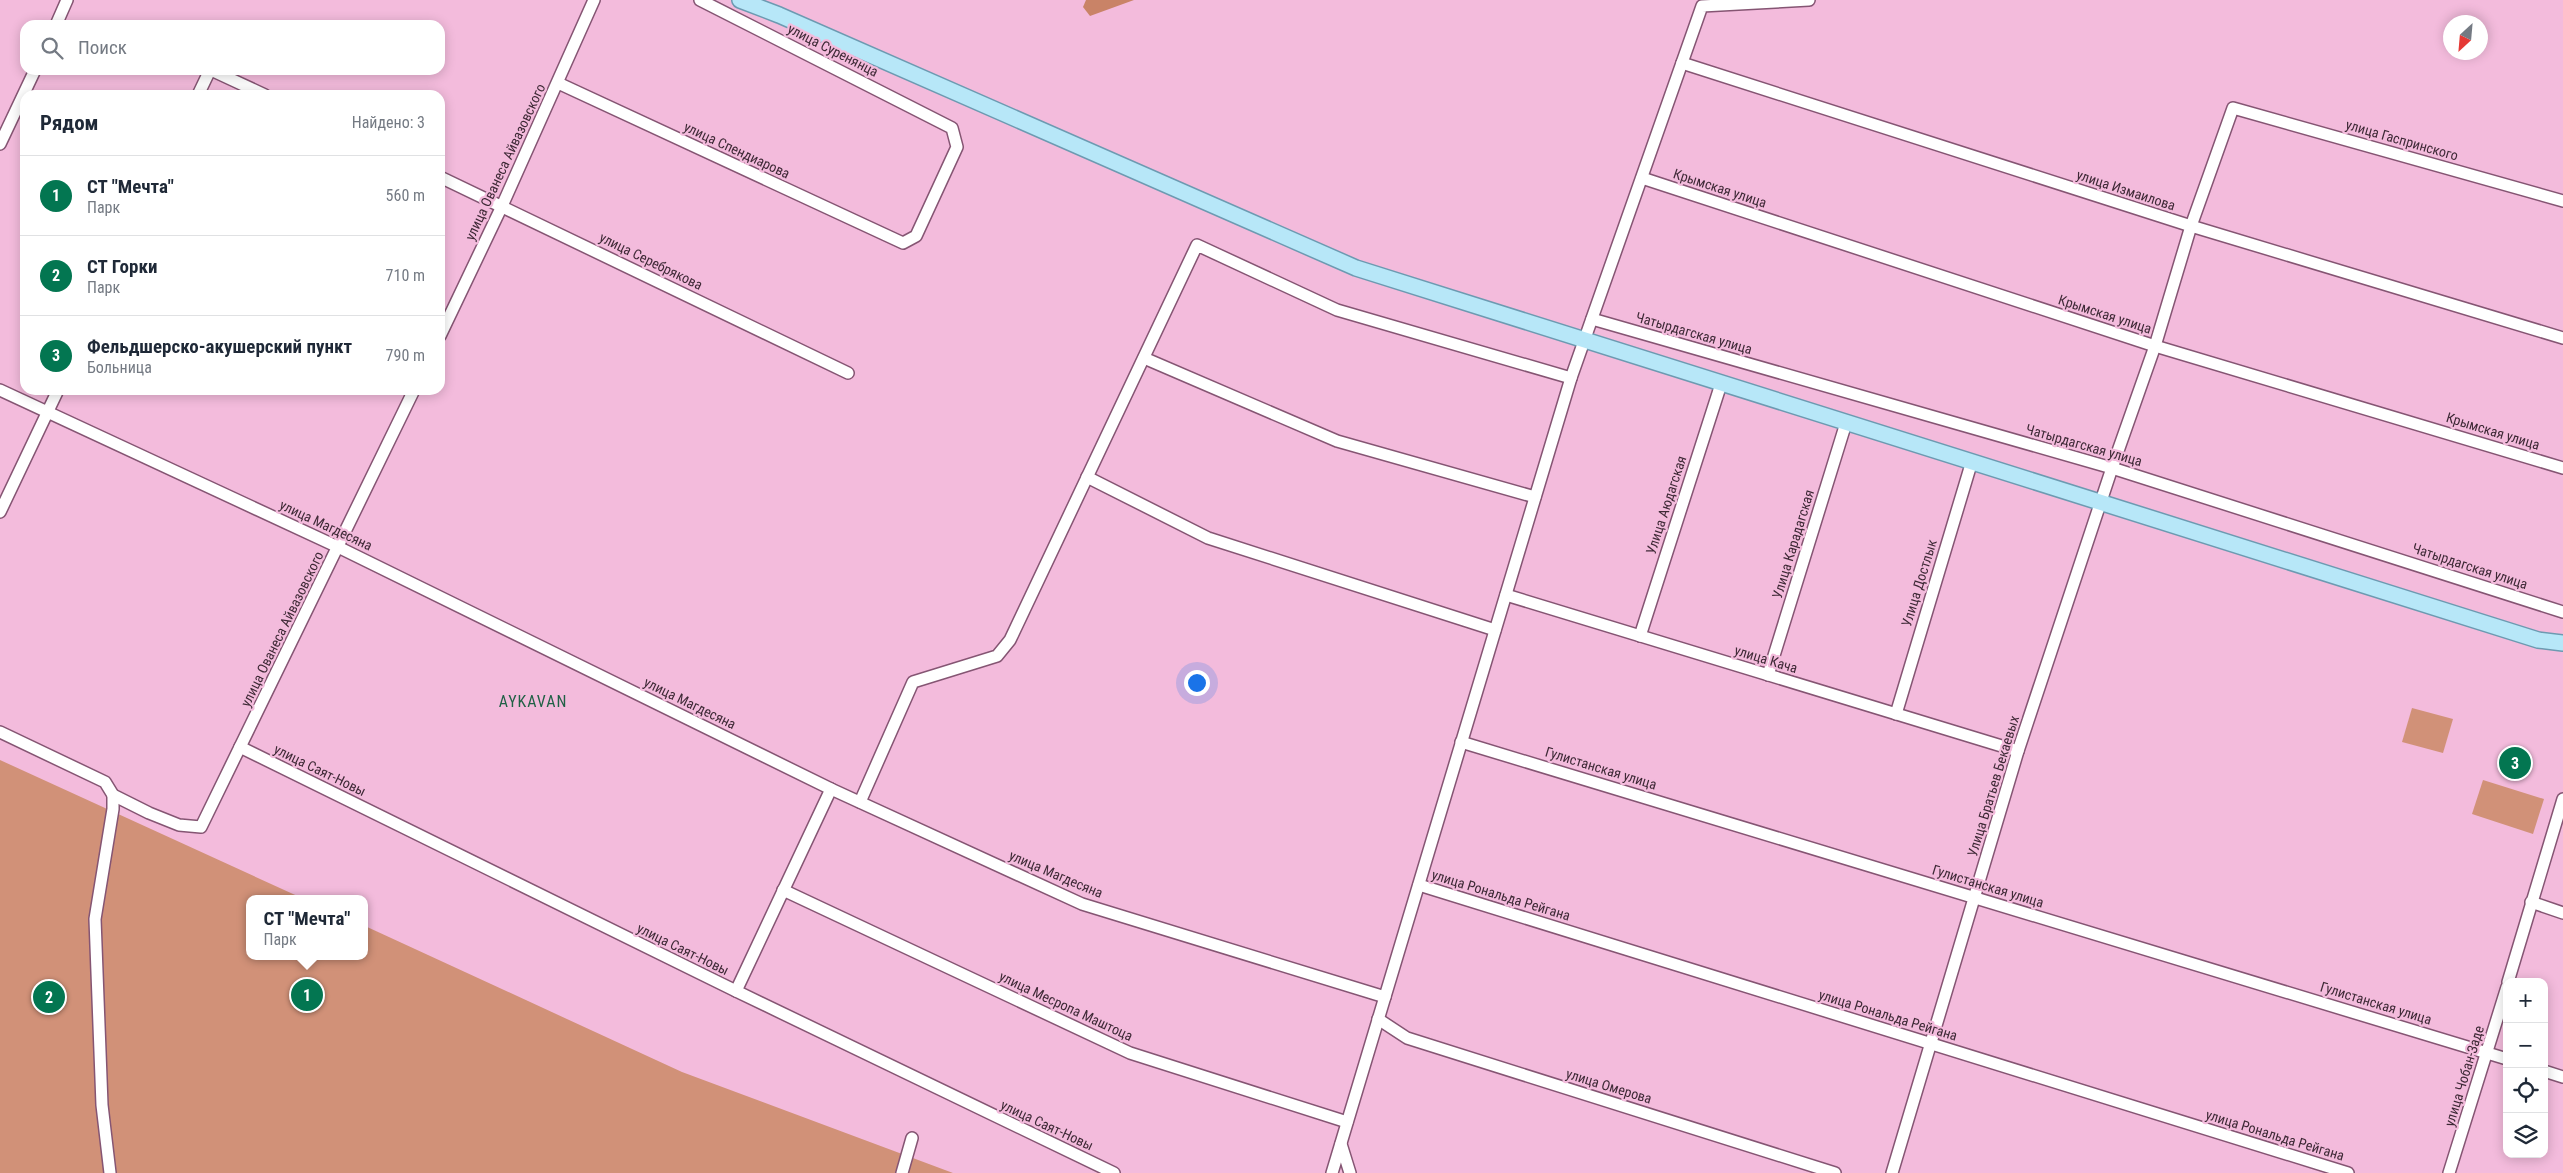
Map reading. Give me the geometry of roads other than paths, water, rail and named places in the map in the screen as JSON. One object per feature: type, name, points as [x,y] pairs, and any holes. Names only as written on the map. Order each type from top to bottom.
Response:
[{"type":"main road","points":[[740,0],[779,15],[1356,268],[2538,640],[2563,643]]},
{"type":"street","points":[[58,20],[67,0]]},
{"type":"street","name":"улица Ованеса Айвазовского","points":[[445,326],[502,206],[594,0]]},
{"type":"street","name":"улица Суренянца","points":[[700,0],[952,128],[957,147],[916,236],[903,243]]},
{"type":"street","points":[[1332,1173],[1571,378],[1702,6],[1808,0]]},
{"type":"street","name":"улица Измаилова","points":[[1682,63],[2191,226],[2563,338]]},
{"type":"street","points":[[26,90],[33,75]]},
{"type":"street","points":[[200,90],[208,75]]},
{"type":"street","points":[[221,75],[254,90]]},
{"type":"street","name":"улица Спендиарова","points":[[558,83],[903,243]]},
{"type":"street","points":[[0,144],[20,102]]},
{"type":"street","name":"Улица Братьев Бекаевых","points":[[1892,1173],[2018,751],[2100,502],[2155,346],[2191,226],[2233,108]]},
{"type":"street","name":"улица Гаспринского","points":[[2233,108],[2563,202]]},
{"type":"street","name":"Крымская улица","points":[[1642,178],[2155,346],[2563,468]]},
{"type":"street","name":"улица Серебрякова","points":[[445,179],[848,374]]},
{"type":"street","points":[[860,802],[914,682],[997,656],[1010,640],[1196,245],[1337,310],[1571,378]]},
{"type":"street","name":"Чатырдагская улица","points":[[1592,319],[2112,468],[2563,612]]},
{"type":"street","points":[[1144,358],[1337,441],[1535,497]]},
{"type":"street","name":"Улица Аюдагская","points":[[1640,636],[1721,384]]},
{"type":"street","name":"улица Магдесяна","points":[[0,390],[338,547],[831,789],[1082,904],[1385,997]]},
{"type":"street","points":[[0,512],[56,395]]},
{"type":"street","name":"улица Ованеса Айвазовского","points":[[113,795],[180,825],[201,826],[412,395]]},
{"type":"street","name":"Улица Карадагская","points":[[1768,675],[1846,422]]},
{"type":"street","name":"Улица Достлык","points":[[1896,714],[1972,461]]},
{"type":"street","points":[[1087,477],[1208,538],[1496,630]]},
{"type":"street","name":"улица Кача","points":[[1506,595],[2018,751]]},
{"type":"street","points":[[0,732],[105,782],[113,795],[114,809],[94,919],[102,1105],[110,1173]]},
{"type":"street","name":"Гулистанская улица","points":[[1461,742],[2503,1058]]},
{"type":"street","name":"улица Саят-Новы","points":[[240,747],[736,991],[1114,1173]]},
{"type":"street","points":[[736,991],[831,789]]},
{"type":"street","points":[[2509,978],[2563,799]]},
{"type":"street","name":"улица Рональда Рейгана","points":[[1419,885],[2348,1173]]},
{"type":"street","name":"улица Месропа Маштоца","points":[[783,890],[1130,1053],[1348,1122]]},
{"type":"street","points":[[2531,902],[2563,912]]},
{"type":"street","name":"улица Чобан-Заде","points":[[2449,1173],[2503,1001]]},
{"type":"street","name":"улица Омерова","points":[[1378,1019],[1407,1038],[1835,1173]]},
{"type":"street","points":[[2548,1072],[2563,1077]]},
{"type":"street","points":[[902,1173],[912,1138]]},
{"type":"street","points":[[1341,1144],[1350,1173]]},
{"type":"place","name":"Фельдшерско-акушерский пункт","points":[[2515,763]]},
{"type":"place","name":"СТ \"Мечта\"","points":[[307,995]]},
{"type":"place","name":"СТ Горки","points":[[49,997]]},
{"type":"district","name":"AYKAVAN","points":[[533,701]]}]
